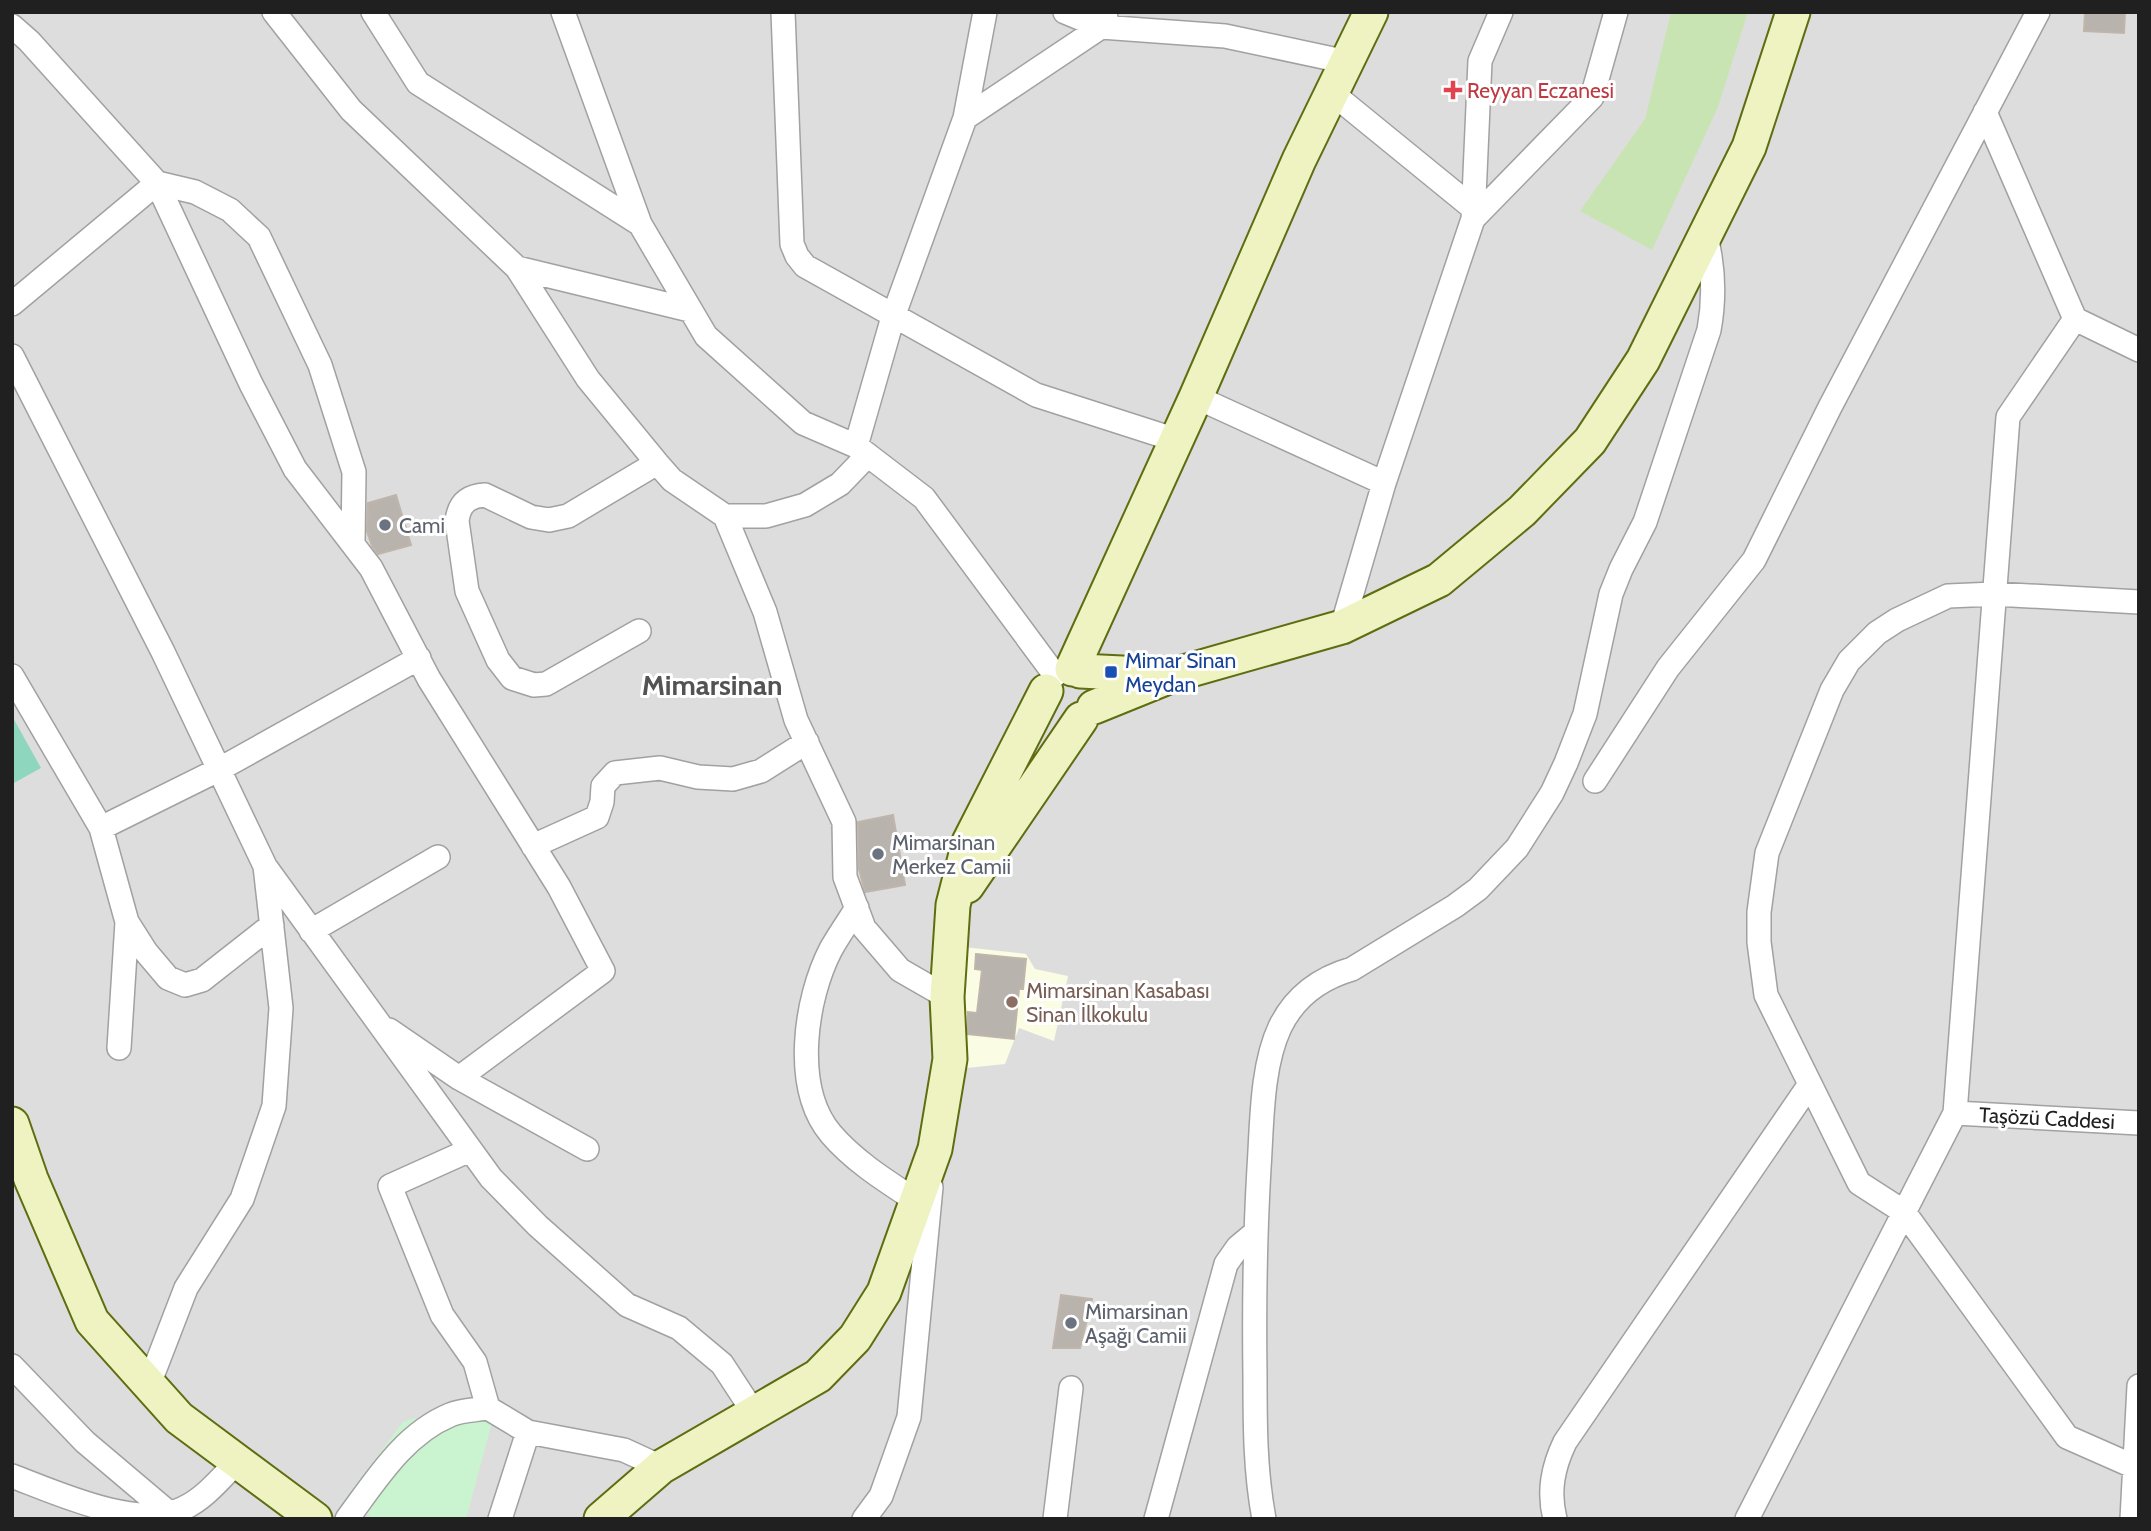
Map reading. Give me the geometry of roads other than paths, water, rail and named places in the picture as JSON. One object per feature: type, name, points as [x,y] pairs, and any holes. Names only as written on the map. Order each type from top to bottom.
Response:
[{"type":"street","points":[[274,12],[351,110],[517,268],[588,379],[672,480],[725,516],[765,612],[796,720],[844,822],[845,877],[864,928],[900,970],[947,997]]},
{"type":"street","points":[[373,12],[418,82],[640,224]]},
{"type":"street","points":[[564,12],[640,224],[706,336],[803,423],[862,451],[924,498],[1063,676],[1094,682],[1097,699],[953,905]]},
{"type":"street","points":[[783,12],[792,244],[805,266],[892,317],[1036,394],[1176,440]]},
{"type":"street","points":[[725,516],[766,516],[805,505],[839,484],[862,451],[892,317],[965,118],[985,12]]},
{"type":"street","points":[[1065,12],[1225,36],[1347,62]]},
{"type":"street","points":[[1371,12],[1299,160],[1196,397],[1049,708],[1063,719],[1087,713],[1173,676],[1342,627],[1439,580],[1522,511],[1590,442],[1643,360],[1749,147],[1793,12]]},
{"type":"street","points":[[1342,627],[1384,483],[1473,214],[1480,61],[1501,12]]},
{"type":"street","points":[[1473,214],[1592,97],[1616,12]]},
{"type":"street","points":[[1264,1519],[1255,1434],[1256,1232],[1265,1092],[1274,1042],[1286,1016],[1307,992],[1321,981],[1352,969],[1455,906],[1485,883],[1526,835],[1566,763],[1592,688],[1611,594],[1620,569],[1645,522],[1709,330],[1713,303],[1713,273],[1705,233],[1770,12]]},
{"type":"street","points":[[1595,780],[1668,668],[1754,559],[1830,407],[2038,12]]},
{"type":"street","points":[[965,118],[1105,19]]},
{"type":"street","points":[[12,26],[29,41],[157,183],[251,384],[295,469],[372,568],[429,679],[559,887],[603,971],[459,1078]]},
{"type":"street","points":[[1332,93],[1473,214]]},
{"type":"street","points":[[1985,112],[2076,319],[2139,349]]},
{"type":"street","points":[[12,304],[157,183]]},
{"type":"street","points":[[157,183],[195,192],[230,210],[259,237],[320,365],[354,472],[353,544]]},
{"type":"street","points":[[517,268],[690,310]]},
{"type":"street","points":[[1747,1519],[1955,1113],[2008,417],[2076,319]]},
{"type":"street","points":[[12,356],[163,652],[265,866],[491,1178],[538,1226],[627,1305],[679,1328],[723,1364],[754,1413]]},
{"type":"street","points":[[1196,397],[1384,483]]},
{"type":"street","points":[[639,631],[546,684],[534,685],[512,678],[498,660],[467,591],[457,521],[462,505],[476,495],[485,495],[531,517],[549,520],[568,516],[657,463]]},
{"type":"street","points":[[2135,1466],[2067,1437],[1904,1212],[1859,1183],[1766,995],[1759,942],[1759,912],[1767,853],[1832,690],[1839,675],[1859,648],[1896,620],[1948,596],[1994,594],[2139,602]]},
{"type":"street","points":[[101,828],[218,770],[418,658]]},
{"type":"street","points":[[12,676],[101,828],[127,922],[146,952],[168,978],[185,985],[202,980],[272,925]]},
{"type":"street","points":[[1063,676],[1173,676]]},
{"type":"street","points":[[864,1519],[881,1496],[909,1417],[935,1149],[950,1059],[947,997],[953,905],[969,842],[1063,676]]},
{"type":"street","points":[[533,846],[597,817],[603,786],[615,773],[660,768],[698,777],[733,779],[761,771],[807,742]]},
{"type":"street","points":[[311,931],[438,857]]},
{"type":"street","points":[[149,1384],[186,1288],[242,1199],[274,1106],[281,1008],[265,866]]},
{"type":"street","points":[[857,908],[830,951],[813,996],[807,1045],[807,1076],[815,1106],[830,1133],[870,1170],[915,1200]]},
{"type":"street","points":[[119,1048],[127,922]]},
{"type":"street","points":[[376,1021],[459,1078],[587,1149]]},
{"type":"street","points":[[1555,1519],[1552,1501],[1553,1471],[1565,1441],[1810,1084]]},
{"type":"street","name":"Taşözü Caddesi","points":[[1955,1113],[2139,1123]]},
{"type":"street","points":[[12,1124],[31,1179],[92,1321],[179,1418],[316,1519]]},
{"type":"street","points":[[600,1519],[662,1467],[818,1376],[856,1338],[884,1292],[935,1149]]},
{"type":"street","points":[[470,1150],[390,1186],[442,1314],[475,1362],[488,1408]]},
{"type":"street","points":[[1156,1519],[1226,1264],[1238,1247],[1256,1232]]},
{"type":"street","points":[[12,1366],[85,1442],[169,1513]]},
{"type":"street","points":[[2132,1519],[2139,1386]]},
{"type":"street","points":[[1055,1519],[1071,1388]]},
{"type":"street","points":[[346,1519],[395,1457],[420,1431],[452,1414],[488,1408],[528,1432],[624,1450],[662,1467]]},
{"type":"street","points":[[500,1519],[528,1432]]},
{"type":"street","points":[[12,1476],[124,1514],[154,1516],[183,1509],[207,1493],[237,1462]]},
{"type":"place","name":"Reyyan Eczanesi","points":[[1453,90]]},
{"type":"place","name":"Cami","points":[[385,525]]},
{"type":"place","name":"Mimar Sinan Meydan","points":[[1111,672]]},
{"type":"place","name":"Mimarsinan Merkez Camii","points":[[878,854]]},
{"type":"place","name":"Mimarsinan Kasabası Sinan İlkokulu","points":[[1012,1002]]},
{"type":"place","name":"Mimarsinan Aşağı Camii","points":[[1071,1323]]},
{"type":"district","name":"Mimarsinan","points":[[712,685]]}]
